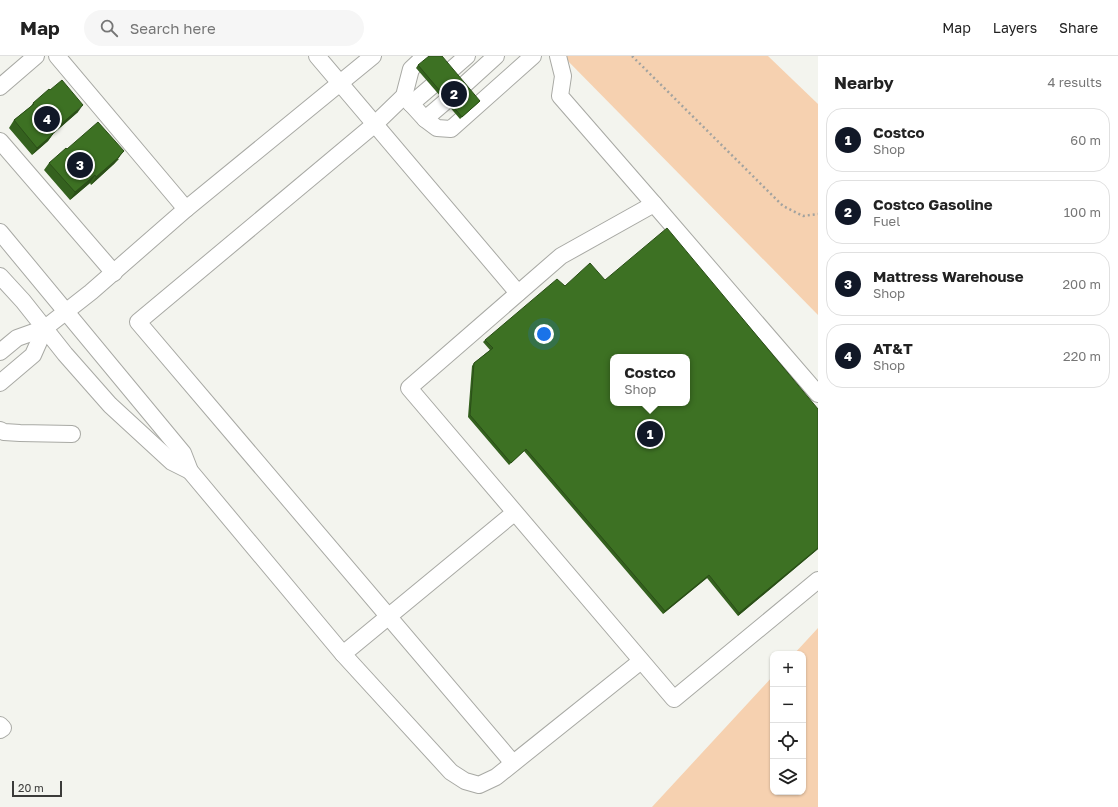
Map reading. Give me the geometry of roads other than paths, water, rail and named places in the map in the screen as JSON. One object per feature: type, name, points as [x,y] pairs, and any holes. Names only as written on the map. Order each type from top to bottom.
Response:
[{"type":"street","points":[[0,87],[36,56]]},
{"type":"street","points":[[57,56],[186,209]]},
{"type":"street","points":[[318,56],[518,293]]},
{"type":"street","points":[[0,352],[17,338],[45,328],[66,312],[114,273],[186,209],[373,56]]},
{"type":"street","points":[[425,56],[411,69],[408,100],[425,119],[437,128],[451,129],[533,56]]},
{"type":"street","points":[[451,70],[467,56]]},
{"type":"street","points":[[463,86],[496,56]]},
{"type":"street","points":[[558,56],[563,76],[560,96],[818,394]]},
{"type":"street","points":[[432,86],[408,100],[375,124],[138,322],[513,763]]},
{"type":"street","points":[[425,119],[445,102]]},
{"type":"street","points":[[0,141],[114,273]]},
{"type":"street","points":[[654,204],[562,256],[409,388],[674,699],[818,580]]},
{"type":"street","points":[[0,232],[183,453],[190,471],[343,654],[451,772],[465,781],[479,785],[496,777],[641,661]]},
{"type":"street","points":[[0,276],[23,301],[64,354],[110,405],[172,462],[190,471]]},
{"type":"street","points":[[0,383],[33,355],[45,328]]},
{"type":"street","points":[[0,430],[4,432],[20,433],[72,434]]},
{"type":"street","points":[[343,654],[514,513]]},
{"type":"street","points":[[0,725],[2,728],[0,730]]},
{"type":"place","name":"Costco Gasoline","points":[[454,94]]},
{"type":"place","name":"AT&T","points":[[47,119]]},
{"type":"place","name":"Mattress Warehouse","points":[[80,165]]},
{"type":"place","name":"Costco","points":[[650,434]]}]
